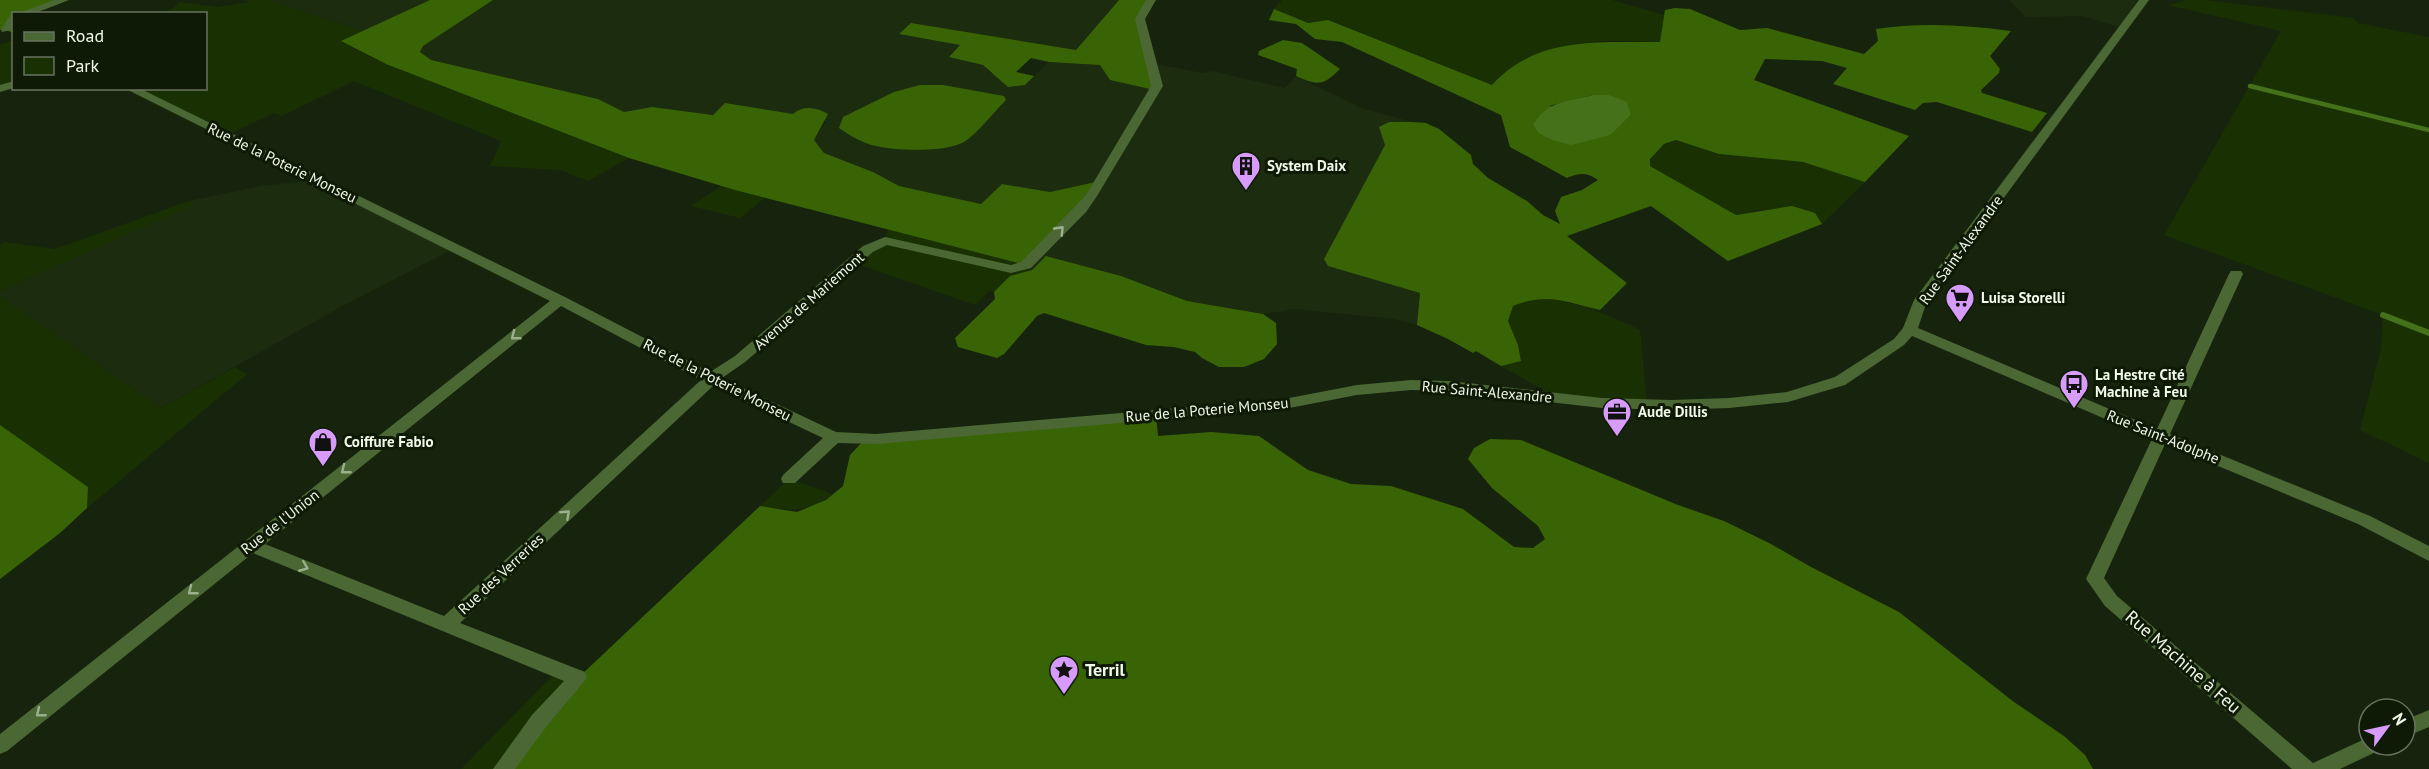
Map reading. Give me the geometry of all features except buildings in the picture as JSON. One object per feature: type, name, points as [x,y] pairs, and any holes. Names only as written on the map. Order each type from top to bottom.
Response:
[{"type":"street","points":[[27,12],[64,0]]},
{"type":"street","name":"Avenue de Mariemont","points":[[711,379],[740,359],[860,255],[885,241],[996,267],[1017,268],[1026,265],[1091,196],[1157,86],[1140,19],[1151,0]]},
{"type":"street","name":"Rue Saint-Alexandre","points":[[1357,390],[1431,385],[1602,403],[1693,405],[1755,401],[1802,394],[1840,381],[1899,342],[1910,330],[1919,303],[2145,0]]},
{"type":"street","name":"Rue de la Poterie Monseu","points":[[133,90],[560,300],[711,379],[834,436],[876,439],[1284,404],[1357,390]]},
{"type":"street","points":[[2162,436],[2236,274]]},
{"type":"street","name":"Rue de l'Union","points":[[0,745],[560,300]]},
{"type":"street","name":"Rue Saint-Adolphe","points":[[1910,330],[2350,515],[2429,554]]},
{"type":"street","name":"Rue des Verreries","points":[[250,545],[446,625],[711,379]]},
{"type":"street","points":[[789,479],[834,436]]},
{"type":"street","name":"Rue Machine à Feu","points":[[2162,436],[2095,579],[2111,601],[2306,769]]},
{"type":"street","points":[[446,625],[578,678],[539,721],[503,769]]},
{"type":"street","points":[[2319,769],[2357,751]]},
{"type":"shaded area","points":[[0,0],[64,0],[32,11],[35,12],[12,12],[12,33],[0,30]]},
{"type":"shaded area","points":[[269,0],[430,0],[364,31]]},
{"type":"shaded area","points":[[430,0],[493,0],[423,46],[420,52],[431,60],[598,99],[624,112],[652,107],[713,115],[725,103],[793,114],[805,108],[819,110],[828,114],[814,140],[824,153],[873,172],[899,186],[981,204],[1002,184],[1050,192],[1100,181],[1026,265],[735,190],[629,158],[386,64],[341,41]]},
{"type":"shaded area","points":[[493,0],[1119,0],[1076,50],[912,24],[899,34],[961,45],[949,56],[984,65],[989,72],[1025,85],[1049,62],[1100,65],[1110,80],[1154,90],[1153,63],[1202,73],[1212,71],[1285,88],[1296,76],[1361,108],[1412,122],[1389,122],[1385,145],[1324,259],[1328,266],[1420,293],[1417,325],[1395,319],[1295,309],[1263,314],[1187,301],[1121,276],[1046,256],[1032,270],[1026,265],[1099,181],[1050,192],[1002,184],[981,204],[899,186],[873,172],[824,153],[814,140],[826,121],[725,103],[713,115],[652,107],[624,112],[598,99],[431,60],[423,56],[420,52],[423,46]]},
{"type":"shaded area","points":[[1119,0],[1149,0],[1142,13],[1154,90],[1110,80],[1100,65],[1049,62],[1031,58],[1016,72],[1034,76],[1025,85],[1008,87],[983,65],[949,57],[960,45],[899,34],[911,23],[1076,50]]},
{"type":"shaded area","points":[[2009,0],[2144,0],[2124,28],[2082,16],[2026,17]]},
{"type":"shaded area","points":[[1274,9],[1308,23],[1328,20],[1492,85],[1510,69],[1529,57],[1549,50],[1592,43],[1660,42],[1665,10],[1690,9],[1740,30],[1767,28],[1864,54],[1878,41],[1876,29],[1944,25],[2011,31],[1990,56],[2000,69],[1999,73],[1981,90],[1982,93],[2047,113],[2032,132],[1937,102],[1923,103],[1915,110],[1833,84],[1847,68],[1822,61],[1765,59],[1754,80],[1909,136],[1865,182],[1803,162],[1719,154],[1676,140],[1664,144],[1650,159],[1650,166],[1736,215],[1792,206],[1815,213],[1822,224],[1728,261],[1651,206],[1567,236],[1627,283],[1600,310],[1546,299],[1513,306],[1508,321],[1518,345],[1521,361],[1501,366],[1476,351],[1473,353],[1417,325],[1420,293],[1328,266],[1324,259],[1385,145],[1379,127],[1389,122],[1426,123],[1439,129],[1471,155],[1473,164],[1488,178],[1560,224],[1555,211],[1561,197],[1582,190],[1598,180],[1583,174],[1567,178],[1510,147],[1501,115],[1342,42],[1315,39],[1296,24],[1269,20]],"holes":[[[1593,95],[1631,115],[1621,124],[1549,106]]]},
{"type":"shaded area","points":[[1283,40],[1302,43],[1340,69],[1329,79],[1315,83],[1296,76],[1297,69],[1258,55],[1259,51]]},
{"type":"shaded area","points":[[920,85],[943,85],[1004,96],[1006,100],[967,140],[949,147],[923,150],[885,148],[861,141],[839,128],[843,117],[894,92]]},
{"type":"shaded area","points":[[1593,95],[1609,95],[1627,102],[1631,115],[1610,135],[1571,145],[1552,140],[1539,133],[1533,125],[1552,106]]},
{"type":"shaded area","points":[[309,177],[455,248],[346,304],[161,408],[0,296],[0,291],[195,204],[189,201],[261,186],[298,182]]},
{"type":"shaded area","points":[[1046,256],[1121,276],[1187,301],[1263,314],[1276,323],[1277,344],[1264,359],[1244,367],[1219,367],[1195,352],[1174,347],[1146,345],[1044,313],[1037,316],[1004,354],[997,358],[958,347],[955,338],[995,299],[994,292],[1010,276],[1032,270]]},
{"type":"shaded area","points":[[1156,414],[1158,436],[1211,432],[1259,436],[1308,470],[1351,484],[1391,486],[1463,509],[1514,547],[1533,548],[1545,539],[1538,526],[1492,488],[1468,459],[1474,448],[1490,439],[1521,440],[1678,505],[1724,521],[1899,612],[2014,702],[2064,736],[2085,755],[2093,769],[503,769],[578,678],[760,506],[797,512],[826,500],[843,486],[850,455],[865,439]]},
{"type":"shaded area","points":[[0,425],[88,487],[87,508],[60,533],[0,579]]},
{"type":"green space","points":[[245,0],[269,0],[364,31],[342,42],[381,62],[629,158],[588,181],[560,170],[490,166],[501,141],[354,81],[282,116],[274,113],[226,136],[131,90],[207,90],[207,12],[156,12],[171,10],[180,2],[217,7],[249,2]]},
{"type":"green space","points":[[1282,0],[1612,0],[1664,15],[1661,42],[1605,41],[1574,44],[1529,58],[1492,85],[1328,20],[1308,23],[1274,9]]},
{"type":"green space","points":[[2187,0],[2205,0],[2353,18],[2358,23],[2429,37],[2429,463],[2360,430],[2381,349],[2383,315],[2164,235],[2281,31],[2168,5]]},
{"type":"green space","points":[[12,40],[12,84],[0,89],[0,45]]},
{"type":"green space","points":[[1676,140],[1720,154],[1803,162],[1865,182],[1822,224],[1815,213],[1760,210],[1736,215],[1650,166],[1655,152]]},
{"type":"green space","points":[[721,186],[765,198],[740,218],[691,206]]},
{"type":"green space","points":[[189,201],[196,204],[0,291],[0,245],[5,242],[55,249]]},
{"type":"green space","points":[[888,229],[1026,265],[1032,270],[1010,276],[994,292],[989,291],[975,305],[852,262],[885,241]]},
{"type":"green space","points":[[0,296],[161,408],[235,367],[247,374],[87,508],[88,487],[0,425]]},
{"type":"green space","points":[[1532,298],[1575,304],[1640,330],[1647,404],[1558,396],[1501,366],[1521,361],[1518,345],[1508,321],[1513,306]]},
{"type":"green space","points":[[789,479],[833,494],[807,508],[760,506]]},
{"type":"green space","points":[[558,670],[578,678],[503,769],[461,769]]},
{"type":"waterway","points":[[2250,86],[2429,130]]},
{"type":"waterway","points":[[2383,315],[2429,333]]},
{"type":"place","name":"System Daix","points":[[1246,192]]},
{"type":"place","name":"Luisa Storelli","points":[[1960,324]]},
{"type":"place","name":"La Hestre Cité Machine à Feu","points":[[2074,410]]},
{"type":"place","name":"Aude Dillis","points":[[1617,438]]},
{"type":"place","name":"Coiffure Fabio","points":[[323,468]]},
{"type":"place","name":"Terril","points":[[1064,696]]}]
